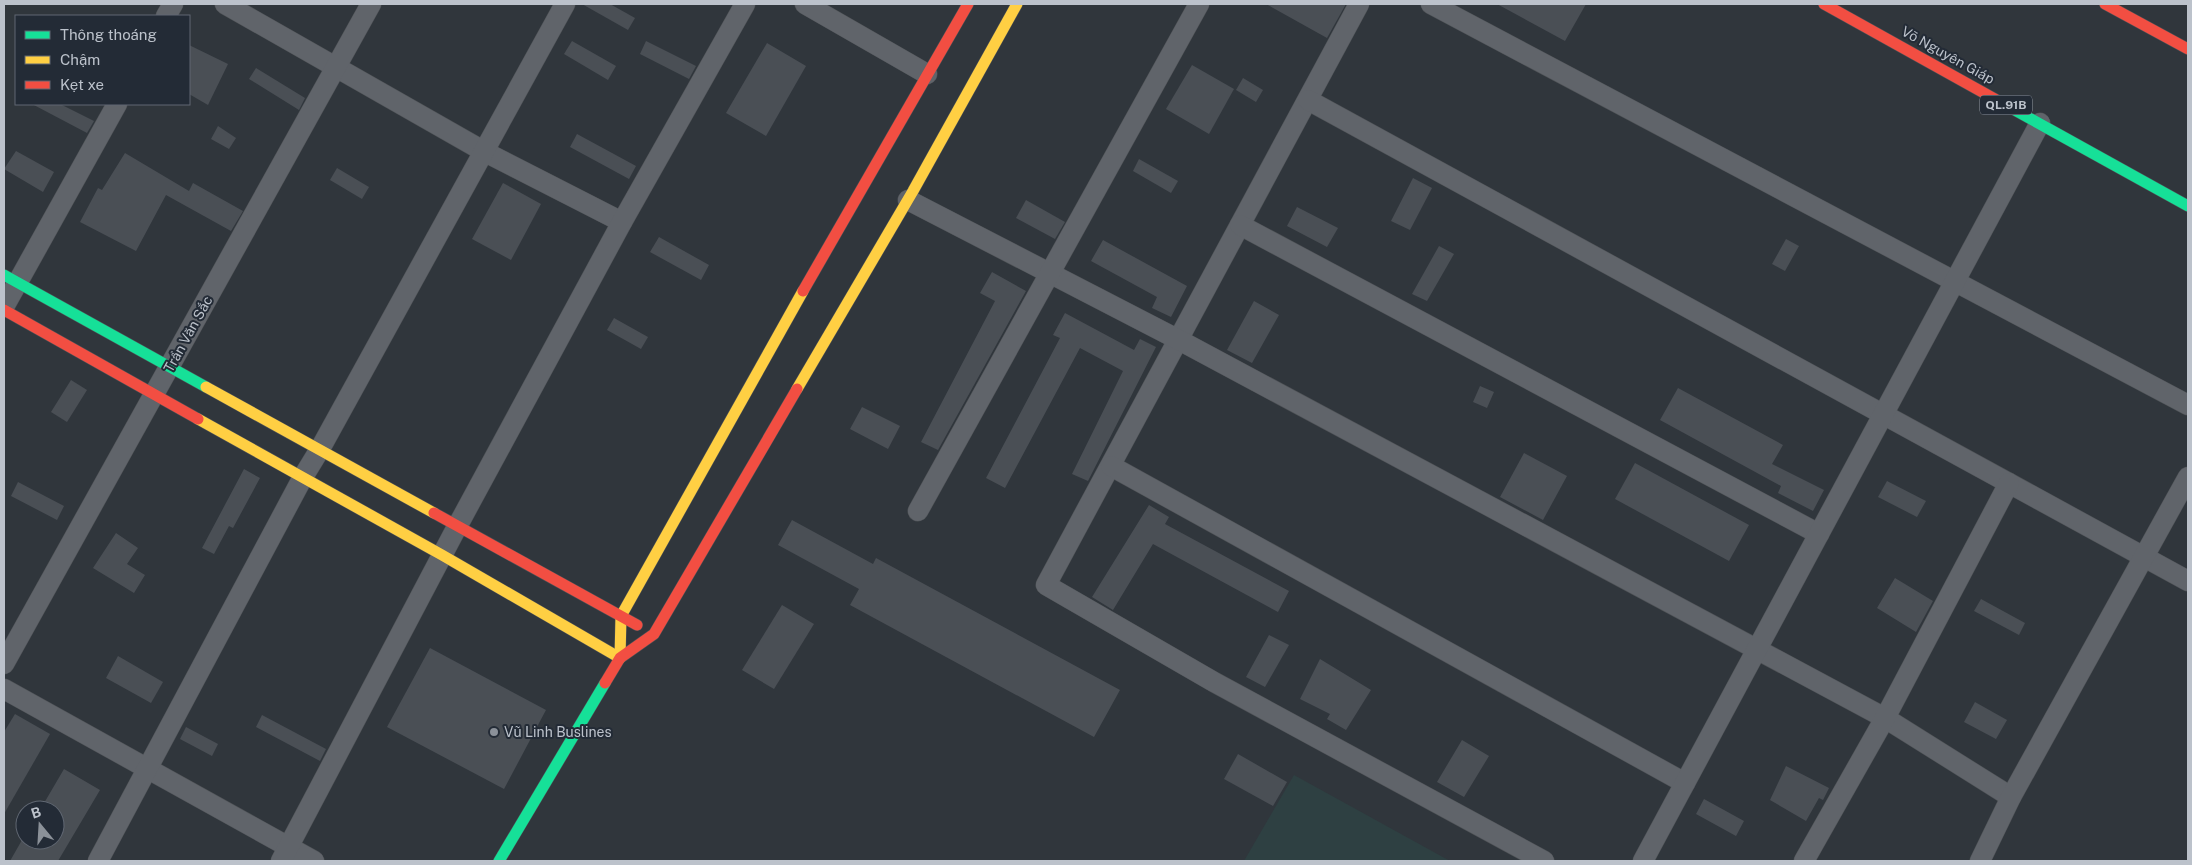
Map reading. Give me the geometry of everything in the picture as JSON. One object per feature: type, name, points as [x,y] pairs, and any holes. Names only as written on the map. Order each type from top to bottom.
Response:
[{"type":"main road","points":[[620,658],[621,616],[968,4]]},
{"type":"main road","points":[[499,861],[620,658],[654,634],[908,200],[1017,4]]},
{"type":"main road","name":"Võ Nguyên Giáp","points":[[1824,4],[2188,206]]},
{"type":"main road","points":[[2105,4],[2188,49]]},
{"type":"main road","points":[[10,279],[654,634]]},
{"type":"main road","points":[[4,308],[153,394],[442,555],[620,658]]},
{"type":"street","points":[[167,15],[173,4]]},
{"type":"street","points":[[224,4],[485,152],[622,222]]},
{"type":"street","name":"Trần Văn Sắc","points":[[4,664],[371,4]]},
{"type":"street","points":[[98,861],[303,477],[485,152],[565,4]]},
{"type":"street","points":[[285,854],[458,525],[622,222],[745,4]]},
{"type":"street","points":[[805,4],[927,74]]},
{"type":"street","points":[[918,511],[1199,4]]},
{"type":"street","points":[[1359,4],[1046,585],[1214,682],[1544,861]]},
{"type":"street","points":[[1431,4],[2188,405]]},
{"type":"street","points":[[1308,100],[2188,581]]},
{"type":"street","points":[[4,308],[10,279],[116,105]]},
{"type":"street","points":[[1643,861],[2040,123]]},
{"type":"street","points":[[908,200],[1179,340],[1885,718],[2011,796]]},
{"type":"street","points":[[1240,225],[1819,534]]},
{"type":"street","points":[[1111,466],[1685,782]]},
{"type":"street","points":[[1980,861],[2011,796],[2188,477]]},
{"type":"street","points":[[1804,861],[1885,718],[2008,484]]},
{"type":"street","points":[[4,689],[148,770],[285,854],[314,861]]},
{"type":"shaded area","points":[[1294,775],[1450,861],[1244,861]]},
{"type":"building","points":[[582,4],[610,4],[635,18],[628,30]]},
{"type":"building","points":[[1266,4],[1346,4],[1327,38]]},
{"type":"building","points":[[1497,4],[1586,4],[1565,41]]},
{"type":"building","points":[[572,41],[616,66],[608,80],[564,54]]},
{"type":"building","points":[[646,41],[696,66],[689,79],[640,54]]},
{"type":"building","points":[[767,43],[806,66],[766,136],[726,113]]},
{"type":"building","points":[[190,45],[228,64],[208,105],[190,95]]},
{"type":"building","points":[[1192,65],[1234,89],[1209,134],[1166,109]]},
{"type":"building","points":[[256,68],[305,98],[299,110],[249,79]]},
{"type":"building","points":[[1243,78],[1263,90],[1256,102],[1236,90]]},
{"type":"building","points":[[34,105],[62,105],[94,121],[87,133]]},
{"type":"building","points":[[218,126],[236,138],[229,149],[211,139]]},
{"type":"building","points":[[577,134],[636,166],[629,179],[570,147]]},
{"type":"building","points":[[16,151],[54,172],[43,192],[4,169]]},
{"type":"building","points":[[125,153],[189,191],[193,183],[243,211],[231,231],[166,195],[136,251],[80,222],[98,188],[102,190]]},
{"type":"building","points":[[1139,159],[1178,181],[1171,193],[1133,171]]},
{"type":"building","points":[[337,168],[369,187],[362,199],[330,180]]},
{"type":"building","points":[[1413,178],[1432,188],[1410,230],[1391,221]]},
{"type":"building","points":[[503,183],[541,204],[511,260],[472,239]]},
{"type":"building","points":[[1026,200],[1065,222],[1055,239],[1016,218]]},
{"type":"building","points":[[1297,207],[1338,228],[1327,247],[1287,226]]},
{"type":"building","points":[[659,237],[709,265],[701,280],[650,252]]},
{"type":"building","points":[[1786,239],[1799,246],[1785,271],[1772,264]]},
{"type":"building","points":[[1103,240],[1187,286],[1171,317],[1152,308],[1157,297],[1091,261]]},
{"type":"building","points":[[1439,246],[1454,254],[1427,301],[1412,294]]},
{"type":"building","points":[[992,272],[1026,291],[938,450],[921,442],[995,301],[980,293]]},
{"type":"building","points":[[1254,301],[1279,315],[1252,363],[1227,350]]},
{"type":"building","points":[[1065,313],[1134,350],[1140,339],[1156,347],[1088,481],[1072,474],[1123,371],[1080,348],[1005,488],[986,478],[1060,338],[1053,335]]},
{"type":"building","points":[[614,318],[648,337],[641,349],[607,330]]},
{"type":"building","points":[[71,380],[87,390],[67,422],[51,412]]},
{"type":"building","points":[[1480,386],[1494,392],[1487,408],[1473,402]]},
{"type":"building","points":[[1678,388],[1783,445],[1772,464],[1824,490],[1813,511],[1778,493],[1781,486],[1660,420]]},
{"type":"building","points":[[862,407],[900,426],[888,449],[850,429]]},
{"type":"building","points":[[1524,453],[1567,476],[1543,520],[1500,497]]},
{"type":"building","points":[[1635,463],[1749,525],[1729,561],[1615,499]]},
{"type":"building","points":[[244,469],[260,478],[233,528],[229,526],[214,554],[202,548]]},
{"type":"building","points":[[1887,481],[1926,501],[1917,517],[1878,497]]},
{"type":"building","points":[[18,482],[64,506],[57,520],[11,496]]},
{"type":"building","points":[[1149,505],[1169,517],[1165,524],[1289,591],[1278,612],[1153,544],[1113,610],[1092,597]]},
{"type":"building","points":[[792,520],[873,564],[876,558],[1120,690],[1094,737],[850,605],[859,589],[778,545]]},
{"type":"building","points":[[116,533],[138,548],[127,564],[145,575],[134,593],[93,568]]},
{"type":"building","points":[[1895,578],[1933,601],[1916,632],[1877,608]]},
{"type":"building","points":[[1981,599],[2025,623],[2019,635],[1974,611]]},
{"type":"building","points":[[782,605],[814,624],[774,689],[742,670]]},
{"type":"building","points":[[1269,635],[1289,645],[1265,687],[1246,677]]},
{"type":"building","points":[[430,648],[546,710],[504,789],[387,727]]},
{"type":"building","points":[[118,656],[163,682],[151,703],[106,678]]},
{"type":"building","points":[[1320,659],[1371,690],[1346,730],[1327,719],[1330,714],[1300,699]]},
{"type":"building","points":[[1975,702],[2007,720],[1996,739],[1964,722]]},
{"type":"building","points":[[15,714],[50,734],[4,814],[4,732]]},
{"type":"building","points":[[262,715],[326,749],[320,761],[256,727]]},
{"type":"building","points":[[186,727],[218,744],[212,756],[180,739]]},
{"type":"building","points":[[1462,740],[1489,756],[1464,797],[1437,782]]},
{"type":"building","points":[[1238,754],[1287,782],[1273,806],[1224,779]]},
{"type":"building","points":[[1786,766],[1829,788],[1823,800],[1819,798],[1806,821],[1770,800]]},
{"type":"building","points":[[64,769],[100,790],[65,849],[65,800],[46,800]]},
{"type":"building","points":[[1704,799],[1744,821],[1736,836],[1696,814]]},
{"type":"building","points":[[16,850],[65,850],[58,861],[10,861]]},
{"type":"traffic: fast","points":[[2011,108],[2188,206]]},
{"type":"traffic: fast","points":[[4,275],[206,387]]},
{"type":"traffic: fast","points":[[499,861],[605,683]]},
{"type":"traffic: slow","points":[[797,389],[913,191],[1017,4]]},
{"type":"traffic: slow","points":[[620,658],[621,616],[803,291]]},
{"type":"traffic: slow","points":[[206,387],[434,513]]},
{"type":"traffic: slow","points":[[198,419],[442,555],[620,658]]},
{"type":"traffic: jam","points":[[803,291],[968,4]]},
{"type":"traffic: jam","points":[[1824,4],[2011,108]]},
{"type":"traffic: jam","points":[[2105,4],[2188,49]]},
{"type":"traffic: jam","points":[[4,310],[198,419]]},
{"type":"traffic: jam","points":[[605,683],[620,658],[654,634],[797,389]]},
{"type":"traffic: jam","points":[[434,513],[637,625]]},
{"type":"place","name":"Vũ Linh Buslines","points":[[494,732]]}]
